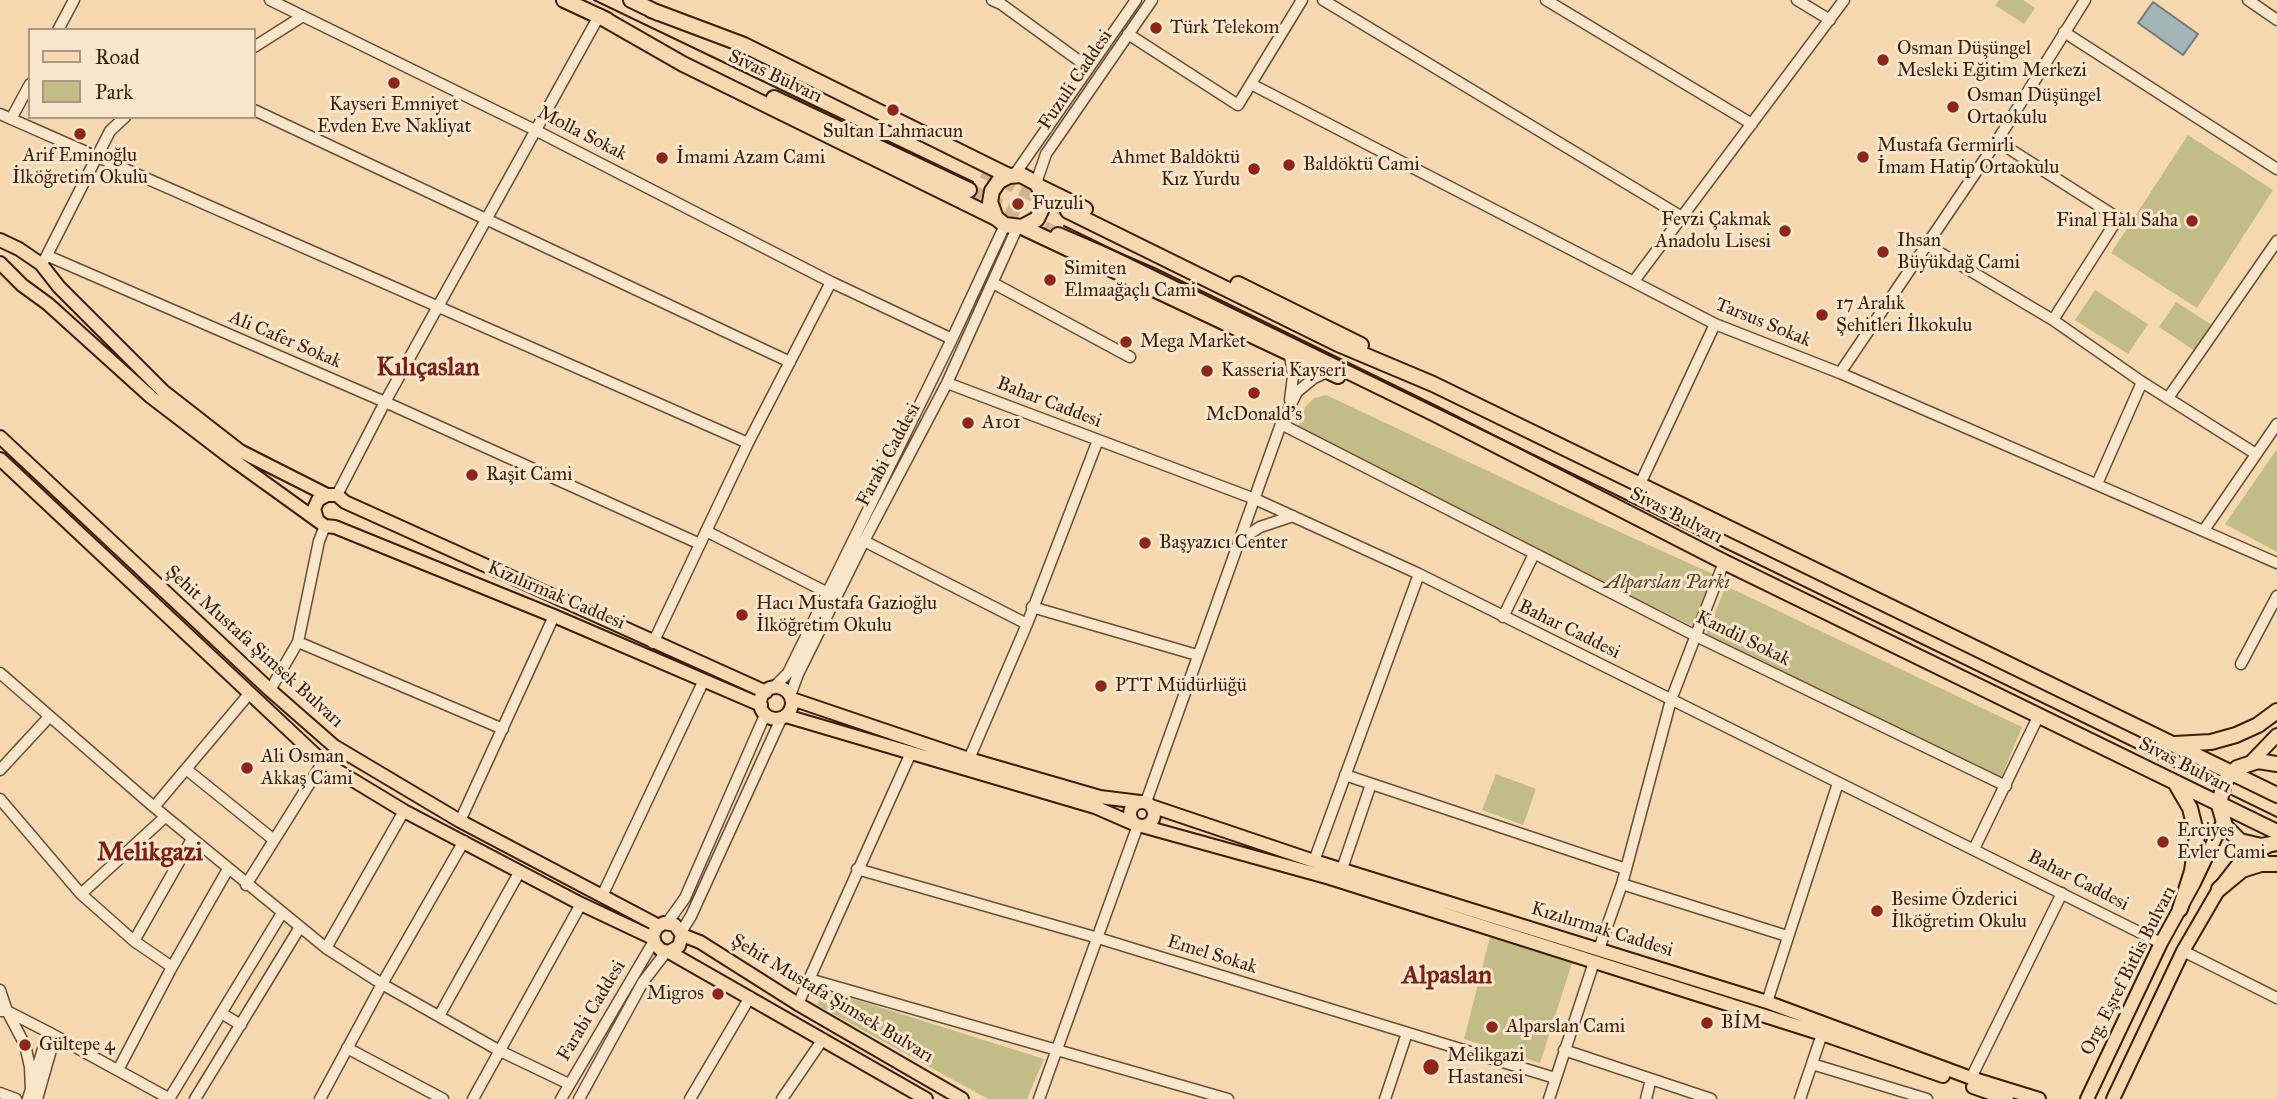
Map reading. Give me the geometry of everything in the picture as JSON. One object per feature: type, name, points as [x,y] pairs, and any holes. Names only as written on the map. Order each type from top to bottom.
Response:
[{"type":"highway","name":"Sivas Bulvarı","points":[[564,0],[969,190]]},
{"type":"highway","name":"Sivas Bulvarı","points":[[631,0],[983,171]]},
{"type":"highway","points":[[651,10],[744,45],[1012,175],[1026,176],[1038,185],[1342,335],[1433,384]]},
{"type":"highway","points":[[599,16],[683,64],[1010,225],[1327,372],[1435,414]]},
{"type":"highway","points":[[1012,175],[999,181],[991,196],[991,208],[1010,225],[1033,223],[1040,214],[1044,204],[1038,185]]},
{"type":"highway","name":"Sivas Bulvarı","points":[[1068,211],[1338,344],[1433,384],[2277,795]]},
{"type":"highway","name":"Sivas Bulvarı","points":[[1058,235],[1153,276],[1435,414],[1724,562],[2277,832]]},
{"type":"highway","points":[[2169,743],[2197,744],[2224,739],[2258,725],[2277,711]]},
{"type":"highway","points":[[2272,844],[2253,845],[2240,841],[2223,822],[2219,806],[2222,786],[2232,773],[2251,762],[2277,764]]},
{"type":"highway","points":[[2173,780],[2190,808],[2196,836],[2192,871],[2180,909]]},
{"type":"highway","points":[[2219,889],[2242,870],[2261,864],[2277,864]]},
{"type":"main road","name":"Kızılırmak Caddesi","points":[[0,240],[43,263],[163,391],[240,451],[653,643],[770,690]]},
{"type":"main road","points":[[29,260],[43,263],[42,284],[35,289],[22,285],[17,273],[21,265],[29,260]]},
{"type":"main road","name":"Kızılırmak Caddesi","points":[[0,263],[151,397],[232,459],[325,524],[554,615],[704,680],[763,710]]},
{"type":"main road","name":"Şehit Mustafa Şimsek Bulvarı","points":[[0,438],[270,690],[334,746],[460,821],[602,896],[663,924]]},
{"type":"main road","name":"Şehit Mustafa Şimsek Bulvarı","points":[[0,459],[323,762],[404,811],[653,940]]},
{"type":"main road","points":[[336,497],[346,517],[325,524],[316,505],[336,497]]},
{"type":"main road","points":[[783,689],[791,698],[791,709],[783,718],[775,719],[763,710],[770,690],[783,689]]},
{"type":"main road","name":"Kızılırmak Caddesi","points":[[791,698],[969,759],[1100,797],[1145,803],[1596,955],[2007,1099]]},
{"type":"main road","name":"Kızılırmak Caddesi","points":[[783,718],[1095,807],[1138,825],[1767,1002],[1971,1078],[2039,1099]]},
{"type":"main road","points":[[2251,762],[2277,736]]},
{"type":"main road","points":[[1145,803],[1154,813],[1153,819],[1148,825],[1138,825],[1130,817],[1130,811],[1134,804],[1145,803]]},
{"type":"main road","name":"Org. Eşref Bitlis Bulvarı","points":[[2087,1099],[2161,943],[2223,822]]},
{"type":"main road","name":"Org. Eşref Bitlis Bulvarı","points":[[2113,1099],[2183,951],[2219,889],[2240,862],[2272,844]]},
{"type":"main road","points":[[663,924],[675,925],[681,933],[679,946],[668,952],[658,948],[653,940],[655,930],[663,924]]},
{"type":"main road","name":"Şehit Mustafa Şimsek Bulvarı","points":[[681,933],[962,1099]]},
{"type":"main road","name":"Şehit Mustafa Şimsek Bulvarı","points":[[668,952],[926,1099]]},
{"type":"street","points":[[59,28],[74,0]]},
{"type":"street","name":"Molla Sokak","points":[[270,0],[537,131],[831,282],[952,339]]},
{"type":"street","name":"Fuzuli Caddesi","points":[[1012,175],[1136,0]]},
{"type":"street","name":"Fuzuli Caddesi","points":[[1038,185],[1046,155],[1152,0]]},
{"type":"street","points":[[1128,34],[1238,105],[1303,0]]},
{"type":"street","points":[[1323,0],[1682,217]]},
{"type":"street","points":[[1546,0],[1752,124]]},
{"type":"street","points":[[1797,0],[1830,20]]},
{"type":"street","points":[[1634,281],[1844,0]]},
{"type":"street","points":[[1840,373],[1997,141],[2085,0]]},
{"type":"street","points":[[2248,0],[2277,20]]},
{"type":"street","points":[[999,1],[1089,68]]},
{"type":"street","points":[[256,46],[303,16]]},
{"type":"street","points":[[336,497],[385,402],[599,16]]},
{"type":"street","points":[[2064,32],[2277,169]]},
{"type":"street","name":"Tarsus Sokak","points":[[1251,84],[1715,324],[1840,373],[2277,563]]},
{"type":"street","points":[[11,120],[28,88]]},
{"type":"street","points":[[256,111],[790,362]]},
{"type":"street","points":[[0,114],[748,443]]},
{"type":"street","points":[[43,263],[110,131],[123,119]]},
{"type":"street","points":[[1997,141],[2118,218],[2053,320]]},
{"type":"street","name":"Farabi Caddesi","points":[[791,698],[798,674],[947,383],[993,283],[1010,225]]},
{"type":"street","name":"Farabi Caddesi","points":[[770,690],[788,673],[1010,225]]},
{"type":"street","points":[[2168,398],[2277,241]]},
{"type":"street","points":[[1927,245],[2053,320],[2143,382],[2256,454]]},
{"type":"street","name":"Ali Cafer Sokak","points":[[43,263],[385,402],[700,544]]},
{"type":"street","points":[[653,643],[748,443],[831,282]]},
{"type":"street","points":[[993,283],[1130,357]]},
{"type":"street","points":[[1640,484],[1715,324]]},
{"type":"street","points":[[1145,803],[1289,404],[1293,376],[1290,355]]},
{"type":"street","points":[[1289,404],[1308,382],[1327,372]]},
{"type":"street","points":[[2097,484],[2143,382]]},
{"type":"street","name":"Bahar Caddesi","points":[[947,383],[1255,499],[1419,574],[2161,943]]},
{"type":"street","name":"Kandil Sokak","points":[[1281,424],[1696,636],[2006,786]]},
{"type":"street","points":[[2204,530],[2277,424]]},
{"type":"street","points":[[969,759],[1027,624],[1098,440]]},
{"type":"street","points":[[1240,540],[1261,527],[1293,516]]},
{"type":"street","points":[[270,690],[298,642],[325,524]]},
{"type":"street","points":[[706,531],[826,592]]},
{"type":"street","points":[[864,541],[1027,624]]},
{"type":"street","points":[[1503,617],[1534,554]]},
{"type":"street","points":[[1549,1099],[1622,884],[1671,700],[1724,562]]},
{"type":"street","points":[[1314,861],[1419,574]]},
{"type":"street","points":[[2241,664],[2277,596]]},
{"type":"street","points":[[1032,607],[1197,655]]},
{"type":"street","points":[[460,821],[554,615]]},
{"type":"street","points":[[298,642],[503,729]]},
{"type":"street","points":[[0,673],[165,817],[326,948],[382,984],[500,1051],[569,1084]]},
{"type":"street","points":[[602,896],[704,680]]},
{"type":"street","points":[[154,807],[249,694]]},
{"type":"street","points":[[663,924],[684,898],[763,710]]},
{"type":"street","points":[[1975,849],[2039,715]]},
{"type":"street","points":[[0,770],[49,717]]},
{"type":"street","points":[[681,933],[783,718]]},
{"type":"street","points":[[798,1004],[910,755]]},
{"type":"street","points":[[246,885],[323,762]]},
{"type":"street","points":[[186,769],[274,840]]},
{"type":"street","points":[[1345,775],[1626,869]]},
{"type":"street","points":[[1767,1002],[1838,783]]},
{"type":"street","points":[[1342,869],[1371,784]]},
{"type":"street","points":[[0,799],[81,894],[134,941],[172,967]]},
{"type":"street","points":[[326,948],[404,811]]},
{"type":"street","points":[[81,894],[165,817]]},
{"type":"street","points":[[1039,1099],[1138,825]]},
{"type":"street","points":[[134,941],[192,839]]},
{"type":"street","points":[[320,1099],[464,841]]},
{"type":"street","name":"Emel Sokak","points":[[857,869],[1098,938],[1555,1078]]},
{"type":"street","points":[[118,1070],[172,967],[228,870]]},
{"type":"street","points":[[439,1016],[520,872]]},
{"type":"street","points":[[1622,884],[1787,936]]},
{"type":"street","points":[[1971,1078],[2062,893]]},
{"type":"street","points":[[473,1099],[581,904]]},
{"type":"street","points":[[3,1011],[52,1034],[170,1099],[282,913]]},
{"type":"street","points":[[195,1099],[300,928]]},
{"type":"street","name":"Farabi Caddesi","points":[[561,1099],[653,940]]},
{"type":"street","points":[[2183,951],[2277,998]]},
{"type":"street","name":"Farabi Caddesi","points":[[581,1098],[643,982],[668,952]]},
{"type":"street","points":[[809,979],[1228,1099]]},
{"type":"street","points":[[0,990],[3,1011],[21,1035],[28,1055],[32,1096]]},
{"type":"street","points":[[690,1099],[750,997]]},
{"type":"street","points":[[221,1013],[241,1025]]},
{"type":"street","points":[[32,1096],[52,1034]]},
{"type":"street","points":[[1385,1099],[1407,1034]]},
{"type":"street","points":[[1800,1099],[1822,1034]]},
{"type":"street","points":[[782,1099],[823,1039]]},
{"type":"street","points":[[347,1048],[443,1099]]},
{"type":"street","points":[[1564,1050],[1711,1099]]},
{"type":"street","points":[[1812,1064],[1927,1099]]},
{"type":"street","points":[[1646,1099],[1651,1079]]},
{"type":"street","points":[[0,1093],[16,1099]]},
{"type":"green space","points":[[1999,0],[2023,0],[2035,8],[2024,24],[1995,5]]},
{"type":"green space","name":"Final Halı Saha","points":[[2188,135],[2273,190],[2197,308],[2111,253]]},
{"type":"green space","points":[[2095,290],[2148,324],[2128,354],[2075,320]]},
{"type":"green space","points":[[2176,302],[2212,325],[2195,351],[2159,327]]},
{"type":"green space","name":"Alparslan Parkı","points":[[1326,395],[1715,575],[1693,626],[1296,431],[1305,407],[1314,398]]},
{"type":"green space","points":[[2277,449],[2277,552],[2225,524]]},
{"type":"green space","name":"Alparslan Parkı","points":[[1726,586],[2022,727],[2001,778],[1705,637]]},
{"type":"green space","points":[[1496,774],[1536,789],[1523,825],[1482,810]]},
{"type":"green space","points":[[1490,937],[1572,963],[1540,1063],[1464,1039]]},
{"type":"green space","points":[[825,990],[1044,1059],[1027,1099],[988,1099],[817,1005]]},
{"type":"shaded area","points":[[2153,2],[2198,34],[2183,55],[2138,23]]},
{"type":"tunnel","points":[[983,171],[1068,211]]},
{"type":"tunnel","points":[[969,190],[1058,235]]},
{"type":"tram line","points":[[594,0],[973,182]]},
{"type":"tram line","points":[[1064,226],[2277,817]]},
{"type":"place","name":"Türk Telekom","points":[[1156,28]]},
{"type":"place","name":"Osman Düşüngel Mesleki Eğitim Merkezi","points":[[1883,60]]},
{"type":"place","name":"Kayseri Emniyet Evden Eve Nakliyat","points":[[394,83]]},
{"type":"place","name":"Osman Düşüngel Ortaokulu","points":[[1953,107]]},
{"type":"place","name":"Sultan Lahmacun","points":[[893,110]]},
{"type":"place","name":"Arif Eminoğlu İlköğretim Okulu","points":[[80,134]]},
{"type":"place","name":"Mustafa Germirli İmam Hatip Ortaokulu","points":[[1863,157]]},
{"type":"place","name":"İmami Azam Cami","points":[[662,158]]},
{"type":"place","name":"Baldöktü Cami","points":[[1289,165]]},
{"type":"place","name":"Ahmet Baldöktü Kız Yurdu","points":[[1254,169]]},
{"type":"place","name":"Fuzuli","points":[[1018,204]]},
{"type":"place","name":"Final Halı Saha","points":[[2192,221]]},
{"type":"place","name":"Fevzi Çakmak Anadolu Lisesi","points":[[1785,231]]},
{"type":"place","name":"Ihsan Büyükdağ Cami","points":[[1883,252]]},
{"type":"place","name":"Simiten Elmaağaçlı Cami","points":[[1050,280]]},
{"type":"place","name":"17 Aralık Şehitleri İlkokulu","points":[[1822,315]]},
{"type":"place","name":"Mega Market","points":[[1126,342]]},
{"type":"place","name":"Kasseria Kayseri","points":[[1207,371]]},
{"type":"place","name":"McDonald's","points":[[1254,393]]},
{"type":"place","name":"A101","points":[[968,423]]},
{"type":"place","name":"Raşit Cami","points":[[472,475]]},
{"type":"place","name":"Başyazıcı Center","points":[[1145,543]]},
{"type":"place","name":"Hacı Mustafa Gazioğlu İlköğretim Okulu","points":[[742,615]]},
{"type":"place","name":"PTT Müdürlüğü","points":[[1101,686]]},
{"type":"place","name":"Ali Osman Akkaş Cami","points":[[247,768]]},
{"type":"place","name":"Erciyes Evler Cami","points":[[2163,842]]},
{"type":"place","name":"Besime Özderici İlköğretim Okulu","points":[[1877,911]]},
{"type":"place","name":"Migros","points":[[718,994]]},
{"type":"place","name":"BİM","points":[[1707,1023]]},
{"type":"place","name":"Alparslan Cami","points":[[1492,1027]]},
{"type":"place","name":"Gültepe 4","points":[[25,1045]]},
{"type":"place","name":"Melikgazi Hastanesi","points":[[1431,1067]]},
{"type":"district","name":"Kılıçaslan","points":[[428,369]]},
{"type":"district","name":"Melikgazi","points":[[150,854]]},
{"type":"district","name":"Alpaslan","points":[[1447,977]]}]
